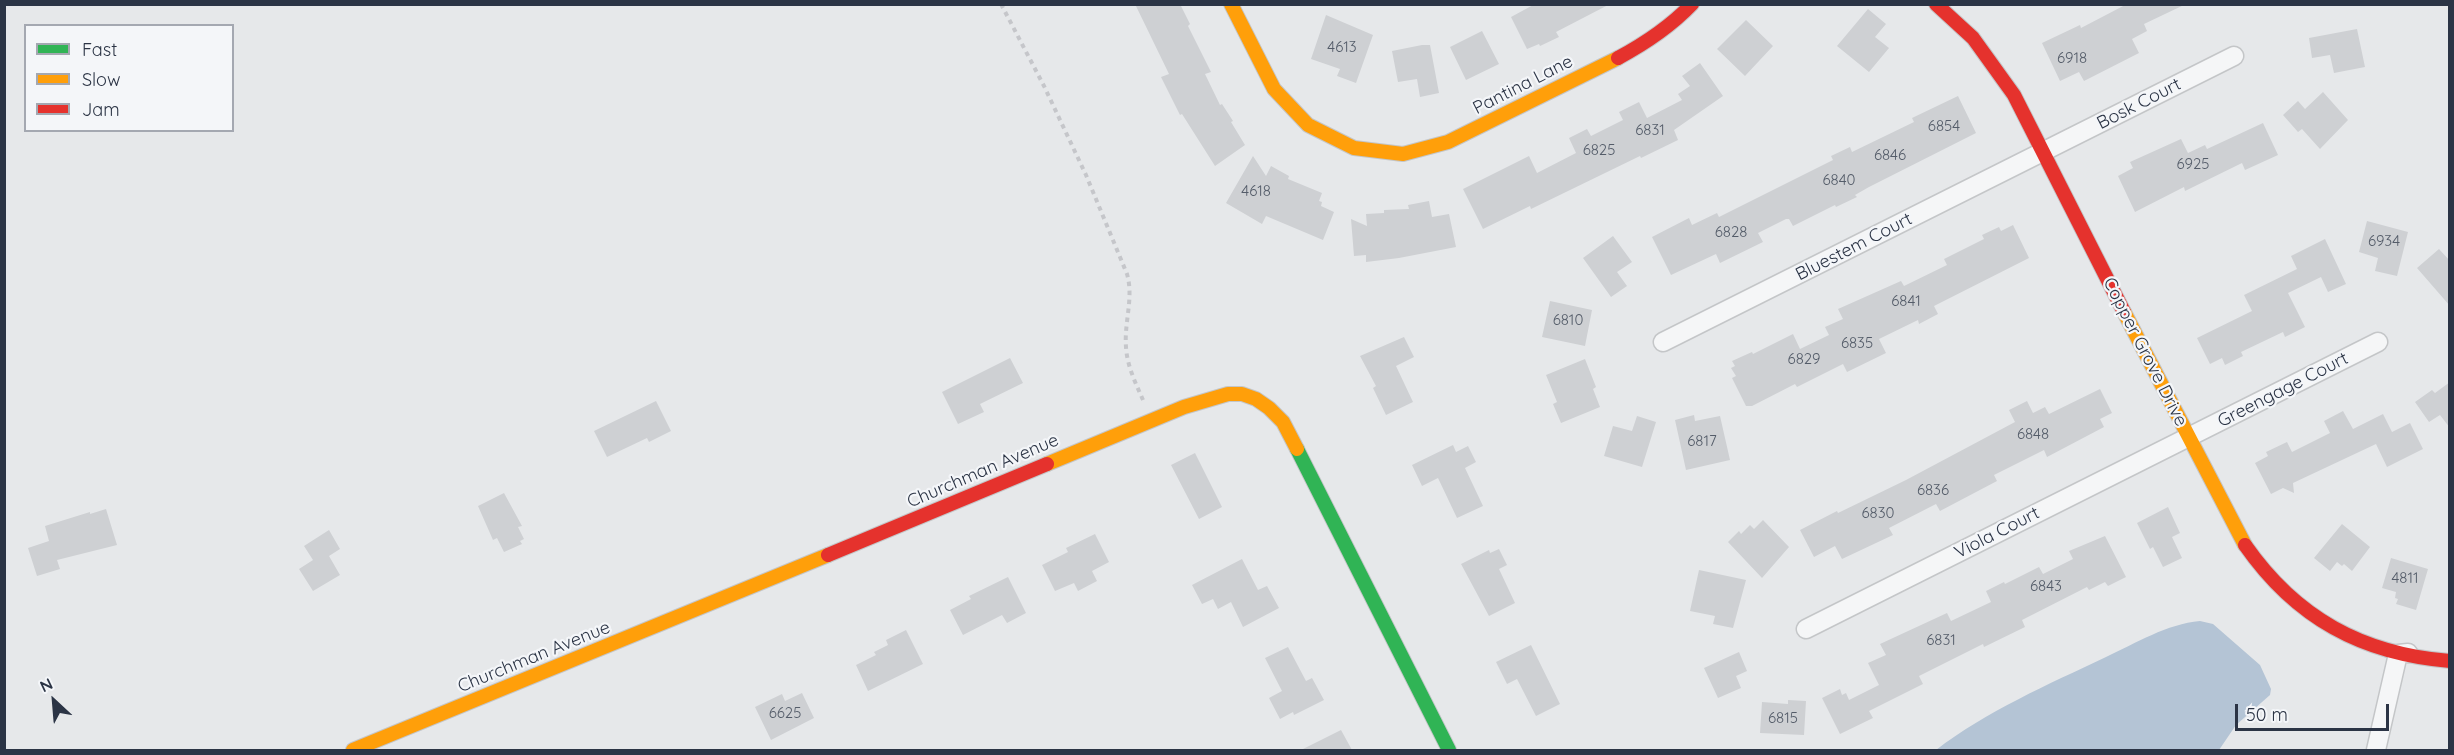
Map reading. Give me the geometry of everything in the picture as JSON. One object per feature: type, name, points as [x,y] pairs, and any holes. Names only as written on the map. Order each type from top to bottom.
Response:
[{"type":"street","name":"Pantina Lane","points":[[1231,4],[1274,89],[1308,125],[1354,148],[1403,154],[1448,142],[1639,46],[1673,24],[1692,4]]},
{"type":"street","name":"Copper Grove Drive","points":[[1936,4],[1973,38],[2014,95],[2238,535],[2280,588],[2339,632],[2398,654],[2450,661]]},
{"type":"street","name":"Bosk Court","points":[[2044,151],[2234,56]]},
{"type":"street","name":"Bluestem Court","points":[[1663,342],[2044,151]]},
{"type":"street","name":"Greengage Court","points":[[2188,438],[2378,342]]},
{"type":"street","name":"Churchman Avenue","points":[[353,750],[1222,393],[1252,397],[1277,414],[1294,443],[1449,750]]},
{"type":"street","name":"Viola Court","points":[[1806,629],[2188,438]]},
{"type":"street","name":"Copper Grove Drive","points":[[2398,654],[2450,652]]},
{"type":"street","points":[[2376,750],[2398,654]]},
{"type":"path","points":[[1001,4],[1044,86],[1086,175],[1127,274],[1131,288],[1125,349],[1151,421]]},
{"type":"water","points":[[2200,621],[2213,624],[2260,665],[2271,689],[2270,695],[2236,725],[2219,750],[1936,750],[1976,723],[2040,688],[2152,635],[2176,626]]},
{"type":"building","points":[[1135,4],[1180,4],[1190,24],[1188,26],[1211,72],[1205,74],[1220,105],[1222,104],[1233,121],[1231,122],[1245,145],[1215,166],[1182,114],[1180,115],[1161,77],[1169,74]]},
{"type":"building","points":[[1535,4],[1610,4],[1556,32],[1559,37],[1527,49],[1511,17]]},
{"type":"building","points":[[2127,4],[2186,4],[2144,24],[2147,31],[2132,39],[2139,53],[2084,81],[2079,72],[2060,81],[2042,43],[2080,25],[2081,28]]},
{"type":"building","points":[[1868,9],[1886,24],[1875,37],[1889,48],[1869,72],[1837,46]]},
{"type":"building","points":[[1326,15],[1373,35],[1356,83],[1337,76],[1340,69],[1311,59]]},
{"type":"building","points":[[1746,20],[1773,46],[1745,76],[1717,49]]},
{"type":"building","points":[[2357,29],[2365,67],[2334,73],[2330,55],[2312,58],[2309,38]]},
{"type":"building","points":[[1482,31],[1499,64],[1466,80],[1450,47]]},
{"type":"building","points":[[1430,45],[1439,93],[1420,97],[1417,79],[1398,82],[1392,51]]},
{"type":"building","points":[[1700,63],[1723,96],[1674,130],[1678,140],[1483,229],[1463,189],[1529,156],[1537,173],[1576,153],[1569,138],[1587,129],[1591,136],[1623,120],[1619,112],[1639,102],[1647,118],[1682,100],[1678,94],[1690,86],[1682,76]]},
{"type":"building","points":[[2323,92],[2348,120],[2320,149],[2302,129],[2298,132],[2283,115],[2298,101],[2305,109]]},
{"type":"building","points":[[1958,96],[1976,133],[1869,187],[1855,195],[1857,197],[1836,207],[1835,205],[1793,226],[1789,219],[1786,219],[1758,233],[1763,242],[1720,263],[1716,254],[1671,275],[1652,237],[1689,218],[1692,225],[1717,213],[1719,217],[1833,160],[1831,156],[1850,147],[1852,152],[1914,122],[1912,118]]},
{"type":"building","points":[[2263,123],[2278,155],[2245,170],[2242,163],[2185,191],[2184,187],[2135,212],[2118,176],[2133,168],[2130,162],[2181,139],[2188,153],[2205,145],[2207,149]]},
{"type":"building","points":[[1253,156],[1266,176],[1271,166],[1289,176],[1288,179],[1322,193],[1319,201],[1322,202],[1321,206],[1334,212],[1323,240],[1266,216],[1262,224],[1226,203]]},
{"type":"building","points":[[1429,201],[1432,217],[1449,214],[1456,247],[1366,262],[1366,255],[1354,256],[1351,219],[1367,226],[1366,214],[1384,213],[1384,210],[1409,209],[1408,205]]},
{"type":"building","points":[[2367,221],[2408,232],[2397,276],[2375,271],[2378,258],[2359,252]]},
{"type":"building","points":[[2013,225],[2029,258],[1934,306],[1938,314],[1919,324],[1918,320],[1879,339],[1886,353],[1847,372],[1843,364],[1797,387],[1795,384],[1752,406],[1746,406],[1732,378],[1736,376],[1731,368],[1735,366],[1732,361],[1752,352],[1753,354],[1793,334],[1800,349],[1829,335],[1825,327],[1843,319],[1838,309],[1901,281],[1904,286],[1947,265],[1944,259],[1984,239],[1982,235],[1999,227],[2001,231]]},
{"type":"building","points":[[1613,236],[1632,262],[1617,272],[1627,286],[1611,297],[1583,258]]},
{"type":"building","points":[[2325,239],[2346,284],[2328,292],[2321,277],[2288,293],[2305,327],[2285,337],[2283,332],[2241,352],[2243,356],[2225,365],[2222,358],[2210,364],[2197,338],[2252,311],[2244,295],[2297,269],[2291,256]]},
{"type":"building","points":[[2439,249],[2450,261],[2450,306],[2417,268]]},
{"type":"building","points":[[1550,301],[1592,310],[1585,346],[1542,337]]},
{"type":"building","points":[[1404,337],[1414,357],[1396,366],[1413,402],[1386,415],[1373,388],[1376,386],[1360,356]]},
{"type":"building","points":[[1010,358],[1023,383],[980,404],[984,412],[958,424],[942,392]]},
{"type":"building","points":[[1585,359],[1596,387],[1593,389],[1600,407],[1561,423],[1553,404],[1557,402],[1546,375]]},
{"type":"building","points":[[2450,382],[2450,428],[2440,415],[2429,422],[2415,402],[2432,390],[2435,393]]},
{"type":"building","points":[[2100,389],[2112,413],[2100,419],[2104,427],[2047,457],[2044,450],[1994,475],[1997,481],[1940,511],[1936,504],[1889,528],[1893,535],[1842,559],[1835,546],[1814,557],[1800,530],[1906,480],[2015,422],[2009,410],[2027,401],[2033,413],[2045,407],[2049,414]]},
{"type":"building","points":[[656,401],[671,431],[649,442],[647,438],[607,457],[594,431]]},
{"type":"building","points":[[2343,411],[2353,429],[2383,414],[2392,432],[2410,423],[2423,449],[2387,467],[2376,444],[2293,483],[2294,493],[2283,488],[2271,494],[2255,463],[2268,456],[2266,452],[2287,442],[2292,452],[2330,433],[2324,421]]},
{"type":"building","points":[[1694,415],[1695,421],[1720,416],[1730,460],[1686,470],[1675,420]]},
{"type":"building","points":[[1637,416],[1656,422],[1642,467],[1604,456],[1613,426],[1632,431]]},
{"type":"building","points":[[1453,445],[1456,452],[1468,446],[1476,462],[1465,468],[1483,506],[1457,518],[1438,478],[1422,486],[1412,465]]},
{"type":"building","points":[[1195,453],[1222,507],[1199,519],[1171,465]]},
{"type":"building","points":[[504,493],[522,526],[518,527],[524,539],[520,541],[522,544],[504,552],[497,538],[493,540],[478,506]]},
{"type":"building","points":[[2168,507],[2180,533],[2172,537],[2182,558],[2163,567],[2153,547],[2150,549],[2137,523]]},
{"type":"building","points":[[106,509],[117,545],[57,560],[60,569],[37,576],[28,548],[49,541],[45,526]]},
{"type":"building","points":[[1763,520],[1789,547],[1762,578],[1728,542],[1739,531],[1741,534],[1750,525],[1754,529]]},
{"type":"building","points":[[2342,524],[2370,547],[2352,571],[2344,564],[2342,566],[2337,562],[2330,571],[2314,558]]},
{"type":"building","points":[[329,530],[340,549],[329,556],[340,575],[313,591],[299,569],[313,560],[304,546]]},
{"type":"building","points":[[1095,534],[1109,562],[1092,571],[1097,581],[1078,591],[1074,583],[1055,591],[1042,565],[1068,552],[1066,548]]},
{"type":"building","points":[[2105,536],[2126,577],[2108,586],[2105,582],[2089,590],[2087,587],[2022,620],[2025,627],[1984,647],[1983,644],[1919,676],[1923,684],[1869,711],[1873,718],[1840,734],[1822,698],[1840,689],[1842,695],[1846,693],[1849,700],[1879,685],[1868,663],[1886,655],[1880,644],[1947,613],[1951,621],[1991,602],[1986,591],[2039,567],[2043,574],[2073,559],[2069,551]]},
{"type":"building","points":[[1499,549],[1507,565],[1499,569],[1515,603],[1489,616],[1461,564],[1489,550],[1490,553]]},
{"type":"building","points":[[2391,558],[2428,569],[2416,610],[2396,604],[2398,599],[2395,598],[2396,592],[2382,588]]},
{"type":"building","points":[[1242,559],[1258,590],[1267,586],[1279,608],[1243,627],[1231,602],[1218,609],[1213,599],[1202,604],[1192,585]]},
{"type":"building","points":[[1699,570],[1746,580],[1733,628],[1713,624],[1715,616],[1690,611]]},
{"type":"building","points":[[1008,577],[1026,613],[1007,623],[1002,615],[963,635],[950,610],[971,599],[969,596]]},
{"type":"building","points":[[906,630],[923,664],[868,691],[856,665],[876,655],[874,652],[888,645],[886,640]]},
{"type":"building","points":[[1531,645],[1560,704],[1536,716],[1517,679],[1507,684],[1496,662]]},
{"type":"building","points":[[1288,647],[1306,681],[1312,678],[1324,700],[1294,715],[1293,712],[1280,719],[1269,698],[1282,691],[1265,658]]},
{"type":"building","points":[[1739,652],[1747,671],[1736,676],[1741,688],[1718,698],[1704,668]]},
{"type":"building","points":[[802,693],[814,718],[771,740],[755,707],[782,694],[785,701]]},
{"type":"building","points":[[1788,700],[1806,701],[1804,735],[1760,733],[1762,702],[1788,704]]},
{"type":"building","points":[[1341,730],[1352,750],[1301,750]]},
{"type":"traffic: fast","points":[[1297,449],[1449,750]]},
{"type":"traffic: slow","points":[[1231,4],[1274,89],[1308,125],[1354,148],[1403,154],[1448,142],[1618,58]]},
{"type":"traffic: slow","points":[[2124,312],[2245,545]]},
{"type":"traffic: slow","points":[[1047,464],[1184,407],[1228,394],[1242,394],[1256,399],[1269,408],[1283,422],[1297,449]]},
{"type":"traffic: slow","points":[[353,750],[828,555]]},
{"type":"traffic: jam","points":[[1618,58],[1657,34],[1692,4]]},
{"type":"traffic: jam","points":[[1936,4],[1973,38],[2014,95],[2124,312]]},
{"type":"traffic: jam","points":[[828,555],[1047,464]]},
{"type":"traffic: jam","points":[[2245,545],[2286,593],[2309,612],[2334,628],[2388,650],[2450,661]]}]
